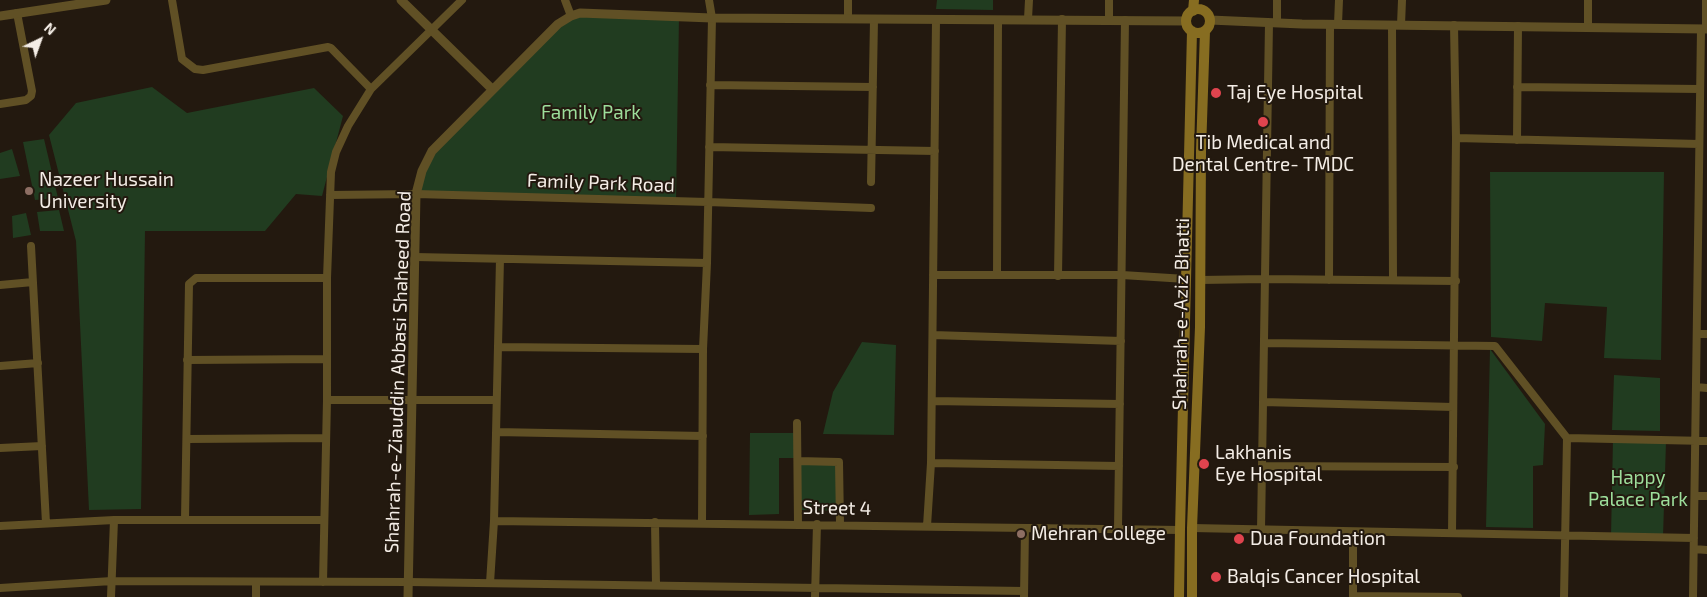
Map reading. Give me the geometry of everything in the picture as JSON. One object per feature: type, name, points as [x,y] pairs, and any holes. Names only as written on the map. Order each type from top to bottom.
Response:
[{"type":"main road","points":[[1205,0],[1209,26],[1205,31],[1192,32],[1186,21],[1193,5],[1207,16]]},
{"type":"main road","name":"Shahrah-e-Aziz Bhatti","points":[[1192,597],[1192,528],[1200,327],[1201,151],[1205,31]]},
{"type":"main road","name":"Shahrah-e-Aziz Bhatti","points":[[1179,597],[1192,32]]},
{"type":"street","points":[[0,16],[54,4],[103,0]]},
{"type":"street","points":[[172,0],[182,59],[195,69],[203,70],[328,47],[372,89]]},
{"type":"street","points":[[401,0],[492,89]]},
{"type":"street","points":[[323,582],[327,400],[327,278],[331,172],[336,152],[348,126],[372,89],[462,0]]},
{"type":"street","points":[[565,0],[571,16],[580,13],[712,18],[1186,21]]},
{"type":"street","points":[[702,523],[703,349],[712,18],[709,0]]},
{"type":"street","points":[[848,0],[848,19]]},
{"type":"street","points":[[1028,0],[1028,19]]},
{"type":"street","points":[[1109,0],[1109,20]]},
{"type":"street","points":[[1261,530],[1265,279],[1273,23],[1277,0]]},
{"type":"street","points":[[1329,280],[1334,24],[1339,0]]},
{"type":"street","points":[[1393,280],[1397,25],[1402,0]]},
{"type":"street","points":[[1588,0],[1588,27]]},
{"type":"street","points":[[1693,597],[1700,89],[1706,0]]},
{"type":"street","points":[[0,104],[26,100],[31,96],[32,92],[18,13]]},
{"type":"street","name":"Shahrah-e-Ziauddin Abbasi Shaheed Road","points":[[408,597],[416,194],[422,171],[432,151],[558,24],[571,16]]},
{"type":"street","points":[[1207,16],[1273,23],[1705,29]]},
{"type":"street","points":[[871,182],[874,20]]},
{"type":"street","points":[[927,526],[931,463],[936,20]]},
{"type":"street","points":[[1058,276],[1062,20]]},
{"type":"street","points":[[1118,529],[1125,20]]},
{"type":"street","points":[[997,276],[998,21]]},
{"type":"street","points":[[1452,533],[1456,281],[1454,25]]},
{"type":"street","points":[[1517,140],[1518,26]]},
{"type":"street","points":[[710,85],[873,87]]},
{"type":"street","points":[[1517,87],[1700,89]]},
{"type":"street","points":[[1456,138],[1699,144]]},
{"type":"street","points":[[709,147],[935,150]]},
{"type":"street","name":"Family Park Road","points":[[330,195],[416,194],[871,208]]},
{"type":"street","points":[[32,246],[46,523]]},
{"type":"street","points":[[415,257],[706,263]]},
{"type":"street","points":[[490,584],[494,521],[500,260]]},
{"type":"street","points":[[933,275],[1122,275],[1186,280]]},
{"type":"street","points":[[185,519],[189,284],[196,278],[327,278]]},
{"type":"street","points":[[1697,278],[1707,278]]},
{"type":"street","points":[[1200,280],[1456,281]]},
{"type":"street","points":[[0,285],[33,282]]},
{"type":"street","points":[[1697,334],[1707,334]]},
{"type":"street","points":[[933,335],[1121,341]]},
{"type":"street","points":[[1264,343],[1495,346],[1567,438],[1564,597]]},
{"type":"street","points":[[498,346],[703,349]]},
{"type":"street","points":[[187,360],[327,359]]},
{"type":"street","points":[[0,366],[38,364]]},
{"type":"street","points":[[1696,388],[1707,388]]},
{"type":"street","points":[[327,400],[496,400]]},
{"type":"street","points":[[932,401],[1120,404]]},
{"type":"street","points":[[1263,402],[1453,406]]},
{"type":"street","points":[[797,423],[798,524]]},
{"type":"street","points":[[496,432],[703,436]]},
{"type":"street","points":[[187,439],[325,438]]},
{"type":"street","points":[[1567,438],[1707,441]]},
{"type":"street","points":[[0,448],[42,446]]},
{"type":"street","points":[[798,461],[840,462],[840,524]]},
{"type":"street","points":[[931,463],[1119,466]]},
{"type":"street","points":[[1262,466],[1454,466]]},
{"type":"street","points":[[1695,496],[1707,496]]},
{"type":"street","points":[[0,526],[114,520],[324,520]]},
{"type":"street","points":[[111,597],[114,520]]},
{"type":"street","name":"Street 4","points":[[494,521],[840,524],[1180,530]]},
{"type":"street","points":[[655,522],[656,585]]},
{"type":"street","points":[[815,597],[817,524]]},
{"type":"street","points":[[0,588],[112,581],[408,582],[815,587],[1024,594],[1025,528]]},
{"type":"street","points":[[1192,528],[1694,538]]},
{"type":"street","points":[[1353,532],[1353,597],[1458,597]]},
{"type":"street","points":[[1694,549],[1707,550]]},
{"type":"street","points":[[256,582],[256,597]]},
{"type":"green space","points":[[937,0],[993,0],[993,10],[936,9]]},
{"type":"green space","name":"Family Park","points":[[571,16],[679,17],[676,201],[416,194],[432,151]]},
{"type":"green space","points":[[152,87],[187,113],[314,88],[343,116],[322,196],[296,194],[265,231],[145,231],[141,509],[89,510],[76,241],[49,135],[76,103]]},
{"type":"green space","points":[[44,139],[58,198],[35,200],[23,142]]},
{"type":"green space","points":[[12,149],[20,176],[0,179],[0,153]]},
{"type":"green space","points":[[1490,172],[1664,172],[1661,360],[1604,358],[1607,307],[1545,303],[1542,341],[1491,337]]},
{"type":"green space","points":[[59,210],[64,231],[40,231],[37,212]]},
{"type":"green space","points":[[26,213],[31,235],[13,238],[12,216]]},
{"type":"green space","points":[[862,342],[896,345],[894,435],[823,434],[833,392]]},
{"type":"green space","points":[[1490,349],[1545,424],[1543,465],[1533,466],[1533,528],[1486,527]]},
{"type":"green space","points":[[1614,375],[1660,378],[1660,431],[1612,430]]},
{"type":"green space","points":[[750,433],[795,433],[795,458],[779,458],[779,514],[749,515]]},
{"type":"green space","name":"Happy Palace Park","points":[[1613,439],[1666,442],[1663,537],[1611,536]]},
{"type":"green space","points":[[800,464],[836,465],[836,511],[800,510]]},
{"type":"place","name":"Taj Eye Hospital","points":[[1216,93]]},
{"type":"place","name":"Tib Medical and Dental Centre- TMDC","points":[[1263,122]]},
{"type":"place","name":"Nazeer Hussain University","points":[[29,191]]},
{"type":"place","name":"Lakhanis Eye Hospital","points":[[1204,464]]},
{"type":"place","name":"Mehran College","points":[[1021,534]]},
{"type":"place","name":"Dua Foundation","points":[[1239,539]]},
{"type":"place","name":"Balqis Cancer Hospital","points":[[1216,577]]}]
